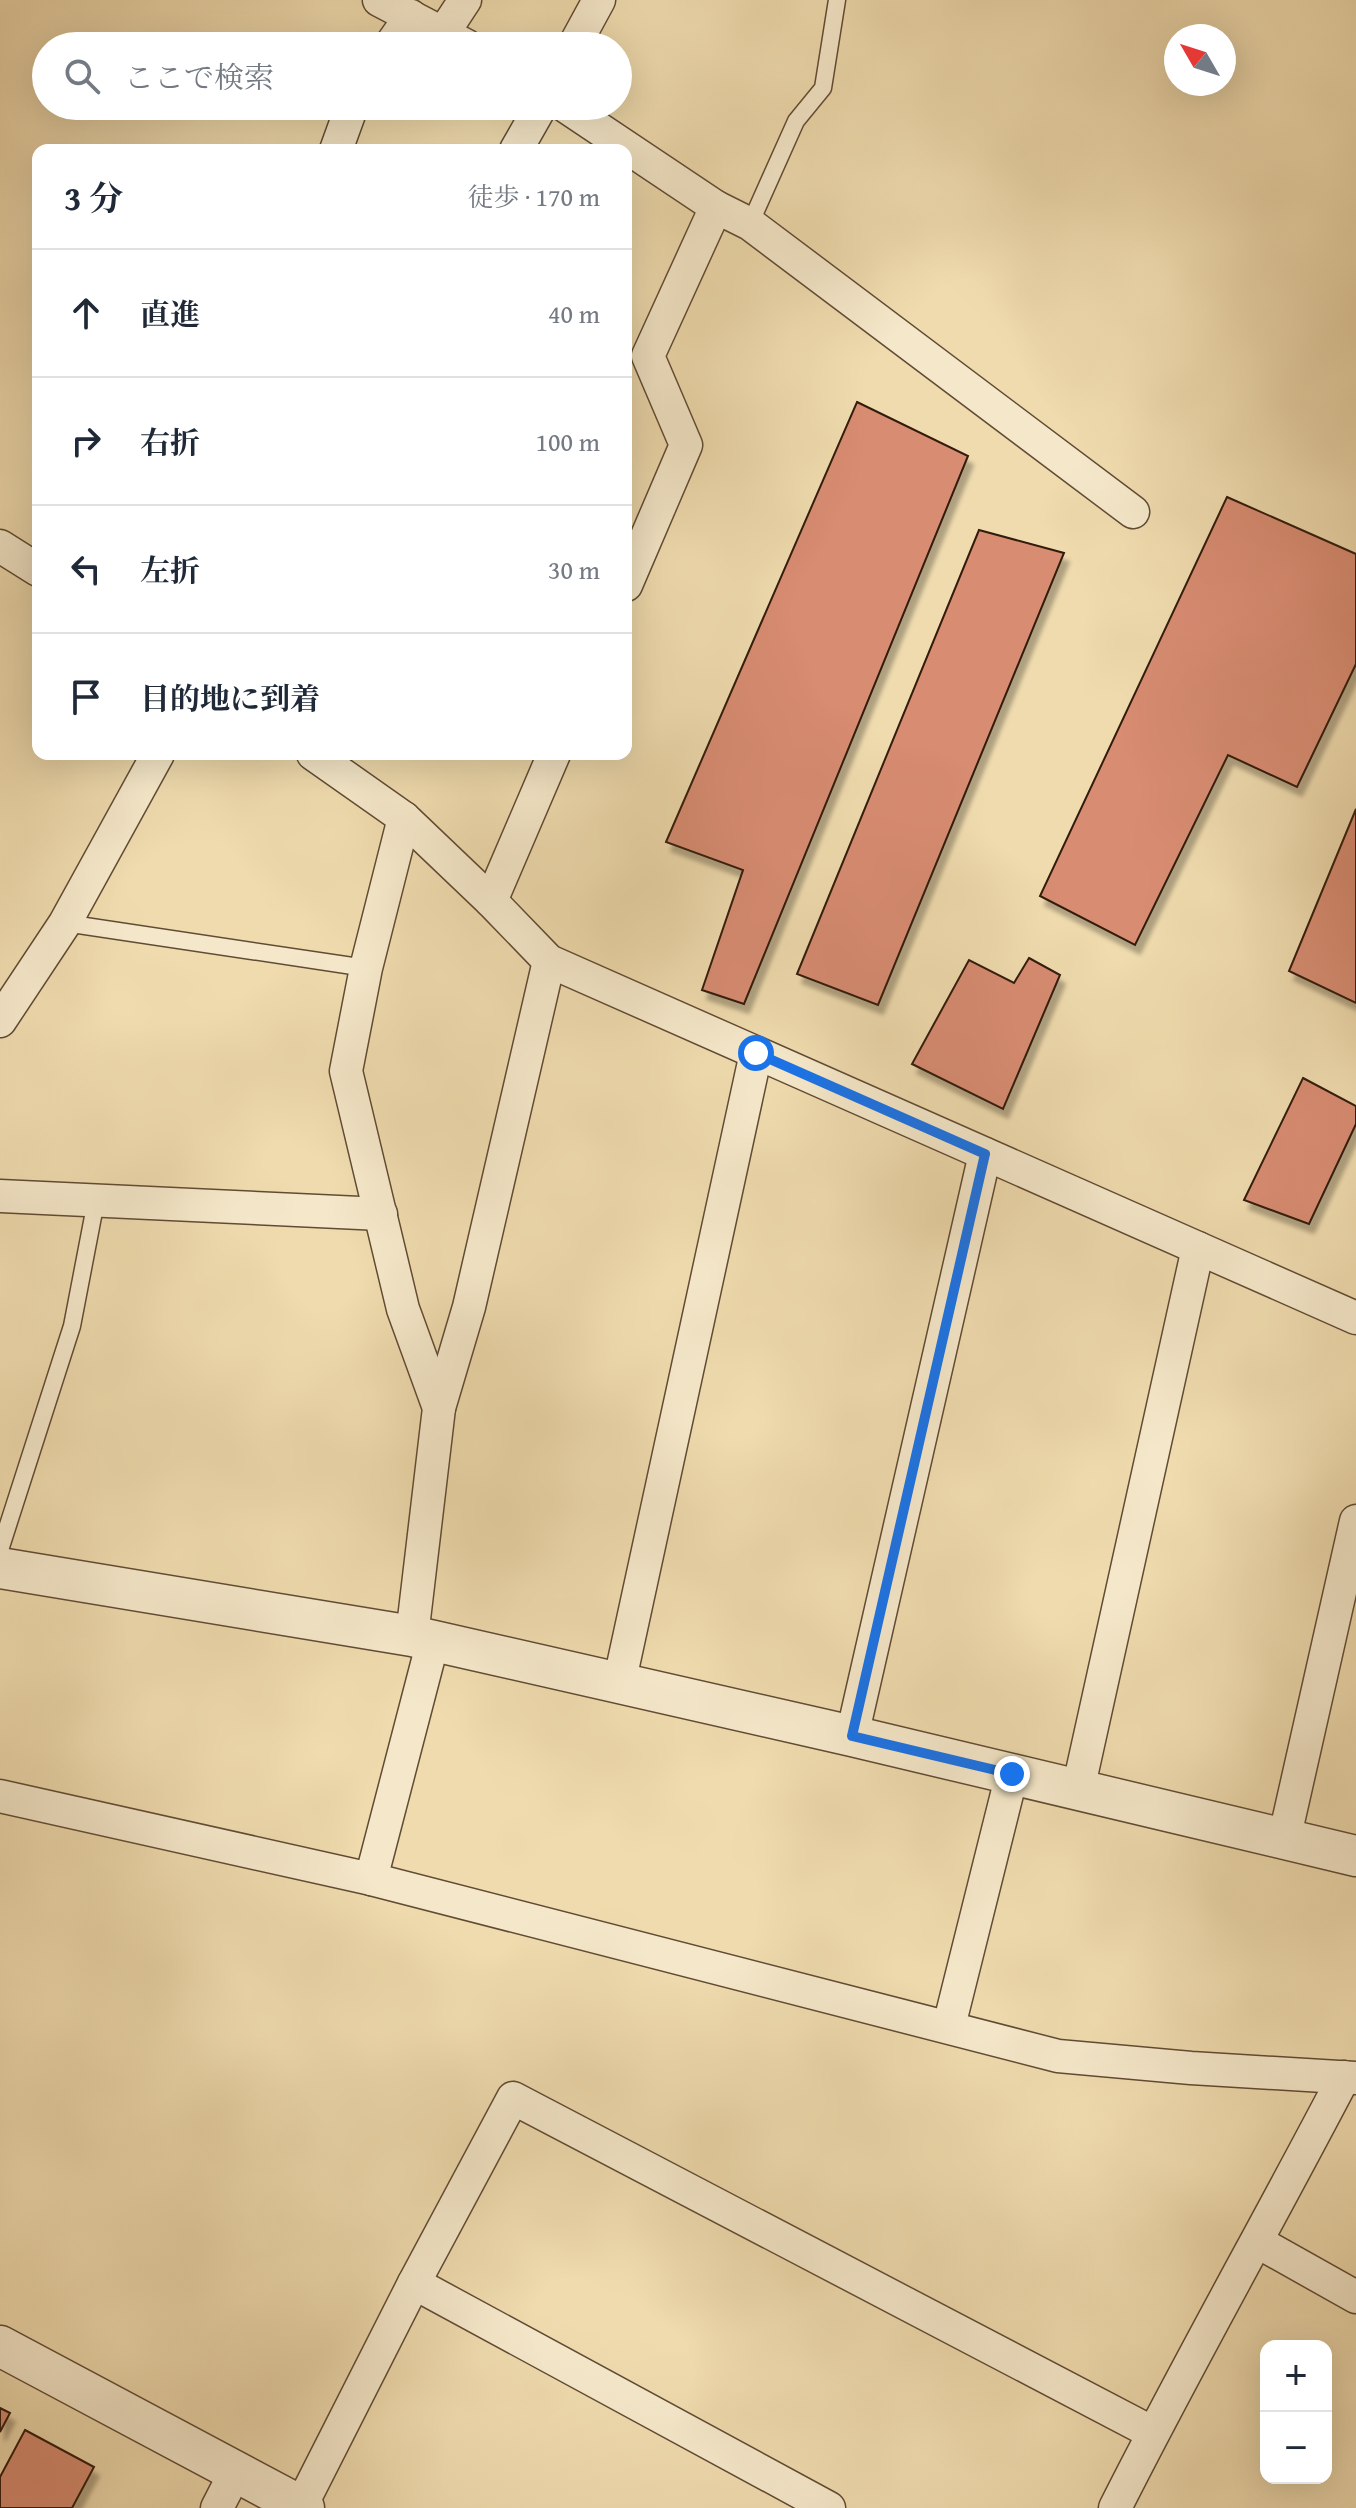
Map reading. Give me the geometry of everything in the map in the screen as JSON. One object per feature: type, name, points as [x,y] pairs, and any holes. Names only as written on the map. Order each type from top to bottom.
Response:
[{"type":"street","points":[[379,0],[442,32]]},
{"type":"street","points":[[457,32],[465,0]]},
{"type":"street","points":[[582,32],[599,0]]},
{"type":"street","points":[[400,32],[411,16]]},
{"type":"street","points":[[338,144],[347,120]]},
{"type":"street","points":[[519,144],[533,120]]},
{"type":"street","points":[[586,120],[622,144]]},
{"type":"street","points":[[632,151],[716,207],[750,224],[1133,512]]},
{"type":"street","points":[[632,571],[686,445],[648,356],[716,207]]},
{"type":"street","points":[[0,546],[32,566]]},
{"type":"street","points":[[0,1021],[65,923],[155,760]]},
{"type":"street","points":[[322,760],[404,818],[549,961],[1356,1318]]},
{"type":"street","points":[[491,901],[551,760]]},
{"type":"street","points":[[404,818],[366,968],[346,1071],[403,1309],[439,1408]]},
{"type":"street","points":[[371,1879],[422,1638],[439,1408],[469,1307],[549,961]]},
{"type":"street","points":[[619,1684],[756,1053]]},
{"type":"street","points":[[852,1736],[985,1154]]},
{"type":"street","points":[[0,1196],[381,1214]]},
{"type":"street","points":[[1078,1790],[1198,1248]]},
{"type":"street","points":[[1284,1840],[1356,1521]]},
{"type":"street","points":[[0,1568],[422,1638],[1356,1856]]},
{"type":"street","points":[[949,2026],[1012,1774]]},
{"type":"street","points":[[0,1796],[371,1879],[1058,2056],[1191,2068],[1350,2077],[1153,2433],[1115,2508]]},
{"type":"street","points":[[0,2346],[303,2507],[414,2283],[513,2098],[1153,2433]]},
{"type":"street","points":[[1258,2242],[1356,2297]]},
{"type":"street","points":[[414,2283],[829,2508]]},
{"type":"street","points":[[217,2508],[236,2471]]},
{"type":"lane","points":[[750,224],[796,121],[823,88],[837,0]]},
{"type":"lane","points":[[65,923],[366,968]]},
{"type":"lane","points":[[0,1550],[72,1326],[96,1201]]},
{"type":"building","points":[[857,402],[968,456],[744,1004],[702,990],[743,870],[666,842]]},
{"type":"building","points":[[1227,497],[1356,554],[1356,664],[1297,787],[1228,755],[1135,945],[1040,896]]},
{"type":"building","points":[[979,530],[1064,553],[878,1005],[797,974]]},
{"type":"building","points":[[1356,809],[1356,1003],[1289,971]]},
{"type":"building","points":[[1029,958],[1060,975],[1003,1109],[912,1064],[969,960],[1014,983]]},
{"type":"building","points":[[1303,1078],[1356,1106],[1356,1124],[1309,1224],[1244,1200]]},
{"type":"building","points":[[0,2408],[10,2413],[0,2432]]},
{"type":"building","points":[[25,2430],[94,2467],[72,2508],[0,2508],[0,2477]]},
{"type":"route","points":[[756,1053],[985,1154],[852,1736],[1012,1774]]}]
